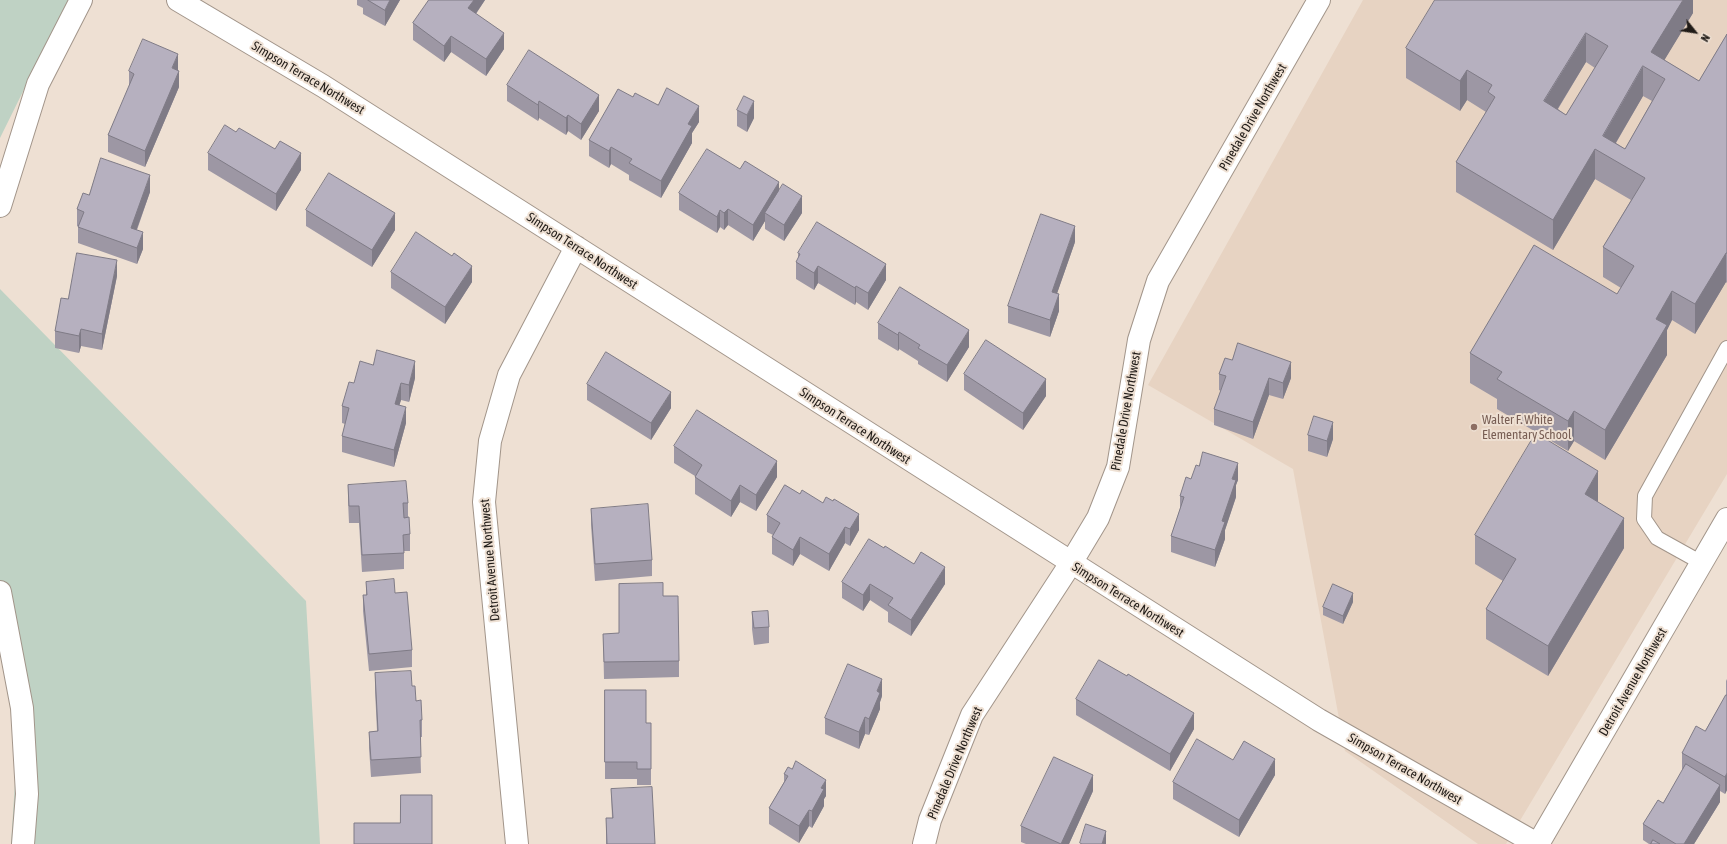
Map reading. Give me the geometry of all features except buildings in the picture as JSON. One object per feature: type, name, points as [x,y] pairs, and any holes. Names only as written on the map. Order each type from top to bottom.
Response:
[{"type":"street","points":[[0,206],[38,84],[81,0]]},
{"type":"street","name":"Simpson Terrace Northwest","points":[[178,0],[323,86],[1070,563],[1319,720],[1537,844]]},
{"type":"street","name":"Pinedale Drive Northwest","points":[[924,844],[930,820],[972,715],[1098,518],[1118,467],[1139,340],[1158,281],[1319,0]]},
{"type":"street","name":"Detroit Avenue Northwest","points":[[517,844],[484,502],[490,441],[509,375],[576,247]]},
{"type":"street","name":"Detroit Avenue Northwest","points":[[1537,844],[1727,519]]},
{"type":"street","points":[[0,592],[22,708],[27,794],[23,844]]},
{"type":"lane","points":[[1702,563],[1657,538],[1644,519],[1645,496],[1727,348]]},
{"type":"shaded area","name":"Walter F. White Elementary School","points":[[1363,0],[1727,0],[1727,474],[1506,844],[1478,844],[1345,751],[1293,469],[1148,385]]},
{"type":"green space","points":[[0,0],[78,0],[46,45],[0,138]]},
{"type":"green space","points":[[0,289],[306,601],[320,844],[11,844],[17,752],[0,622]]},
{"type":"place","name":"Walter F. White Elementary School","points":[[1474,427]]}]
